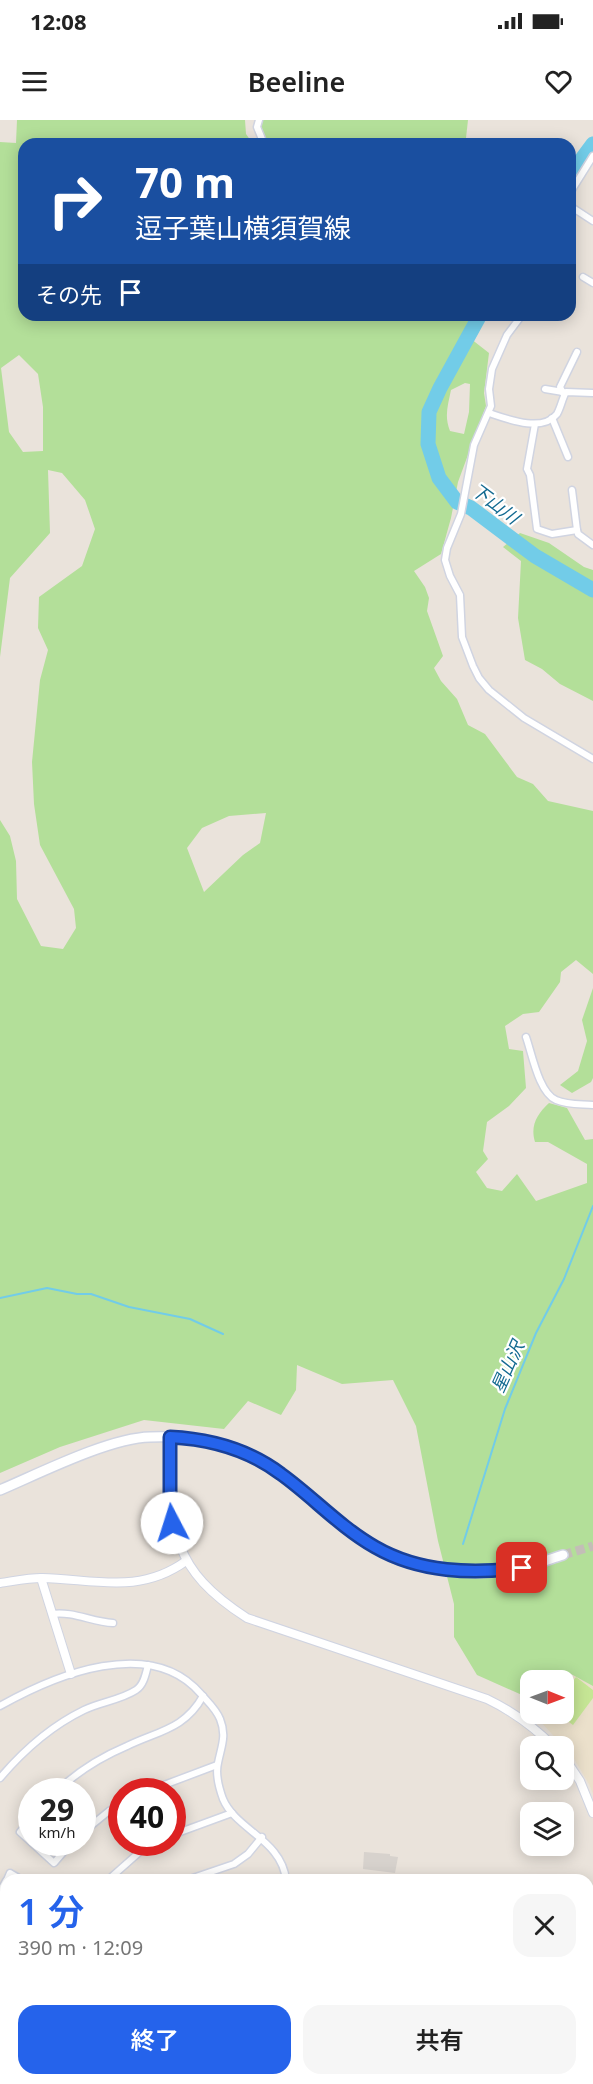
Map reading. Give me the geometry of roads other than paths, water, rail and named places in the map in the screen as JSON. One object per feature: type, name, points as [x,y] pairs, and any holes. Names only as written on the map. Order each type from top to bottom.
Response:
[{"type":"main road","points":[[0,1490],[95,1451],[147,1437],[197,1438],[226,1445],[255,1458],[281,1473],[358,1537],[377,1548],[421,1565],[451,1571],[490,1571],[522,1568],[563,1555]]},
{"type":"street","points":[[259,120],[257,127],[262,138]]},
{"type":"street","points":[[576,183],[593,156]]},
{"type":"street","points":[[576,210],[593,220]]},
{"type":"street","points":[[583,277],[593,283]]},
{"type":"street","points":[[518,321],[507,335],[492,369],[489,413],[474,445],[461,514],[447,548],[445,560],[460,596],[462,637],[476,672],[489,690],[524,718],[593,759]]},
{"type":"street","points":[[489,413],[535,424],[552,418],[559,409],[563,393],[560,387],[577,352]]},
{"type":"street","points":[[545,389],[563,393],[570,391],[593,393]]},
{"type":"street","points":[[552,418],[568,457]]},
{"type":"street","points":[[535,424],[527,468],[530,475],[537,529],[552,534],[577,530]]},
{"type":"street","points":[[572,490],[578,534],[593,545]]},
{"type":"street","points":[[526,1037],[544,1090],[553,1099],[593,1105]]},
{"type":"street","points":[[170,1437],[172,1523],[186,1561],[222,1602],[247,1618],[487,1699],[509,1709],[543,1736]]},
{"type":"street","points":[[0,1583],[42,1578],[119,1584],[147,1580],[167,1573],[186,1561]]},
{"type":"street","points":[[42,1578],[71,1674]]},
{"type":"street","points":[[52,1614],[63,1612],[101,1623],[113,1623]]},
{"type":"street","points":[[0,1706],[32,1688],[71,1674],[113,1665],[148,1665],[178,1674],[193,1683],[220,1718],[224,1741],[217,1765],[218,1781],[224,1801],[232,1813],[262,1837],[276,1856],[284,1874]]},
{"type":"street","points":[[0,1778],[31,1746],[62,1723],[84,1710],[138,1689],[145,1678],[148,1665]]},
{"type":"street","points":[[73,1778],[85,1768],[127,1746],[185,1720],[203,1696]]},
{"type":"street","points":[[182,1778],[217,1765]]},
{"type":"street","points":[[574,1772],[593,1814]]},
{"type":"street","points":[[96,1822],[108,1812]]},
{"type":"street","points":[[186,1830],[232,1813]]},
{"type":"street","points":[[205,1874],[234,1864],[248,1854],[262,1837]]},
{"type":"street","points":[[46,1856],[54,1863],[60,1856]]},
{"type":"street","points":[[115,1874],[135,1856]]},
{"type":"waterway","name":"下山川","points":[[576,167],[593,144]]},
{"type":"waterway","name":"下山川","points":[[477,321],[429,412],[428,444],[439,478],[457,502],[471,508],[535,556],[593,590]]},
{"type":"waterway","name":"星山沢","points":[[463,1544],[505,1409],[536,1333],[564,1279],[593,1206]]},
{"type":"waterway","points":[[0,1298],[47,1288],[77,1294],[91,1294],[129,1307],[190,1319],[223,1334]]},
{"type":"tunnel","points":[[563,1555],[593,1546]]}]
